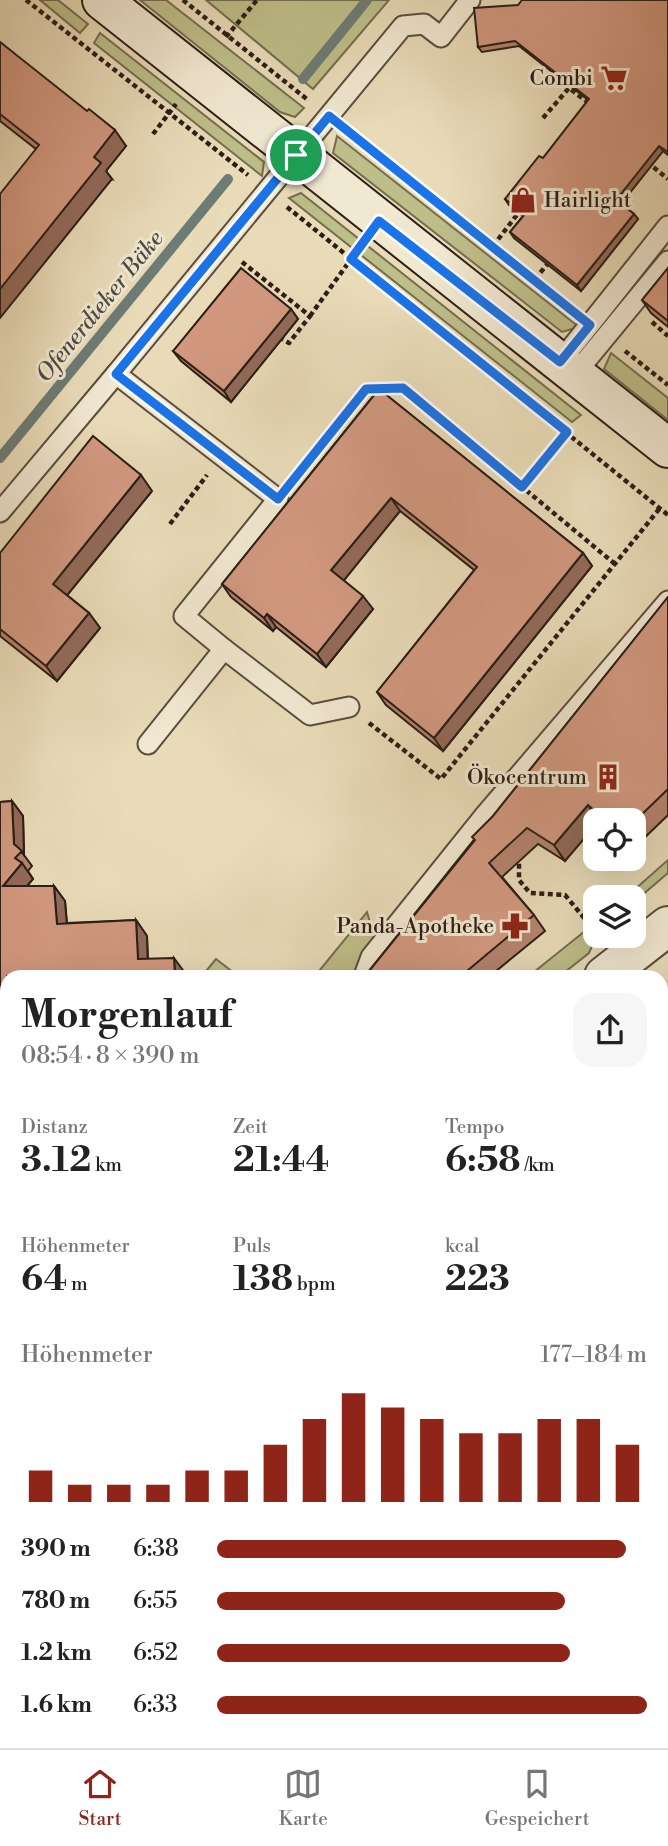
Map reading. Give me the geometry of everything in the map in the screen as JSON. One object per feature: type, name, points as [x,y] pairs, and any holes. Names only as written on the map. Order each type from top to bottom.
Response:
[{"type":"street","points":[[102,0],[668,449]]},
{"type":"street","points":[[612,970],[668,926]]},
{"type":"lane","points":[[0,512],[403,26],[424,24],[441,37],[470,0]]},
{"type":"lane","points":[[568,368],[590,325],[668,226]]},
{"type":"lane","points":[[568,368],[607,337],[668,261]]},
{"type":"lane","points":[[116,374],[278,499],[184,616],[310,715],[349,707]]},
{"type":"lane","points":[[366,970],[371,957],[479,823],[668,601]]},
{"type":"lane","points":[[148,744],[224,649]]},
{"type":"path","points":[[26,0],[267,190],[668,515]]},
{"type":"path","points":[[183,0],[590,325]]},
{"type":"path","points":[[226,37],[257,0]]},
{"type":"path","points":[[543,118],[569,88],[592,105]]},
{"type":"path","points":[[637,154],[668,179]]},
{"type":"path","points":[[492,246],[519,212]]},
{"type":"path","points":[[282,340],[289,343],[379,221]]},
{"type":"path","points":[[222,246],[310,316]]},
{"type":"path","points":[[535,279],[555,255]]},
{"type":"path","points":[[607,337],[668,385]]},
{"type":"path","points":[[278,499],[366,389],[403,388],[615,564]]},
{"type":"path","points":[[522,487],[567,432]]},
{"type":"path","points":[[170,524],[222,455]]},
{"type":"path","points":[[349,707],[441,779],[660,508]]},
{"type":"path","points":[[479,823],[519,861],[519,880],[530,893],[565,895],[583,917]]},
{"type":"green space","points":[[40,0],[58,0],[88,24],[80,33]]},
{"type":"green space","points":[[140,0],[166,0],[304,108],[295,117],[280,112]]},
{"type":"green space","points":[[206,0],[389,0],[313,89]]},
{"type":"green space","points":[[100,33],[264,162],[262,176],[94,43]]},
{"type":"green space","points":[[337,136],[579,327],[562,332],[333,153]]},
{"type":"green space","points":[[301,193],[581,415],[572,422],[289,198]]},
{"type":"green space","points":[[611,353],[668,398],[668,420],[604,369]]},
{"type":"green space","points":[[668,860],[668,873],[646,892],[646,885],[640,885]]},
{"type":"green space","points":[[367,912],[375,940],[355,970],[320,970]]},
{"type":"green space","points":[[583,933],[583,948],[591,948],[589,953],[568,970],[536,970]]},
{"type":"green space","points":[[216,959],[230,970],[207,970]]},
{"type":"building","points":[[522,0],[668,0],[668,152],[659,146],[616,200],[634,214],[577,285],[510,232],[525,214],[505,199],[539,156],[543,158],[589,99],[515,41],[478,47],[474,8],[518,5]]},
{"type":"building","points":[[0,42],[115,130],[94,157],[101,163],[0,289],[0,194],[39,145],[0,114]]},
{"type":"building","points":[[241,268],[291,309],[224,391],[173,351]]},
{"type":"building","points":[[668,268],[668,321],[642,300]]},
{"type":"building","points":[[379,389],[583,553],[434,738],[377,692],[477,567],[391,498],[331,570],[363,596],[317,654],[267,614],[264,618],[222,584]]},
{"type":"building","points":[[93,436],[141,475],[53,584],[89,613],[46,666],[0,629],[0,553]]},
{"type":"building","name":"Ökocentrum","points":[[668,597],[668,789],[646,810],[646,808],[591,808],[588,805],[554,845],[527,828],[489,863],[534,915],[468,970],[370,970],[475,840],[472,837],[493,816]]},
{"type":"building","points":[[12,801],[14,844],[22,851],[15,858],[22,863],[3,886],[54,886],[57,924],[136,920],[138,959],[174,958],[175,970],[0,970],[0,802]]},
{"type":"waterway","name":"Ofenerdieker Bäke","points":[[303,79],[367,0]]},
{"type":"waterway","name":"Ofenerdieker Bäke","points":[[0,458],[228,179]]},
{"type":"place","name":"Combi","points":[[614,78]]},
{"type":"place","name":"Hairlight","points":[[523,200]]},
{"type":"place","name":"Ökocentrum","points":[[608,777]]},
{"type":"place","name":"Panda-Apotheke","points":[[515,926]]},
{"type":"route","points":[[329,116],[590,325],[560,362],[379,221],[351,259],[567,432],[522,487],[403,388],[366,389],[278,499],[116,374],[296,155],[329,116]]}]
